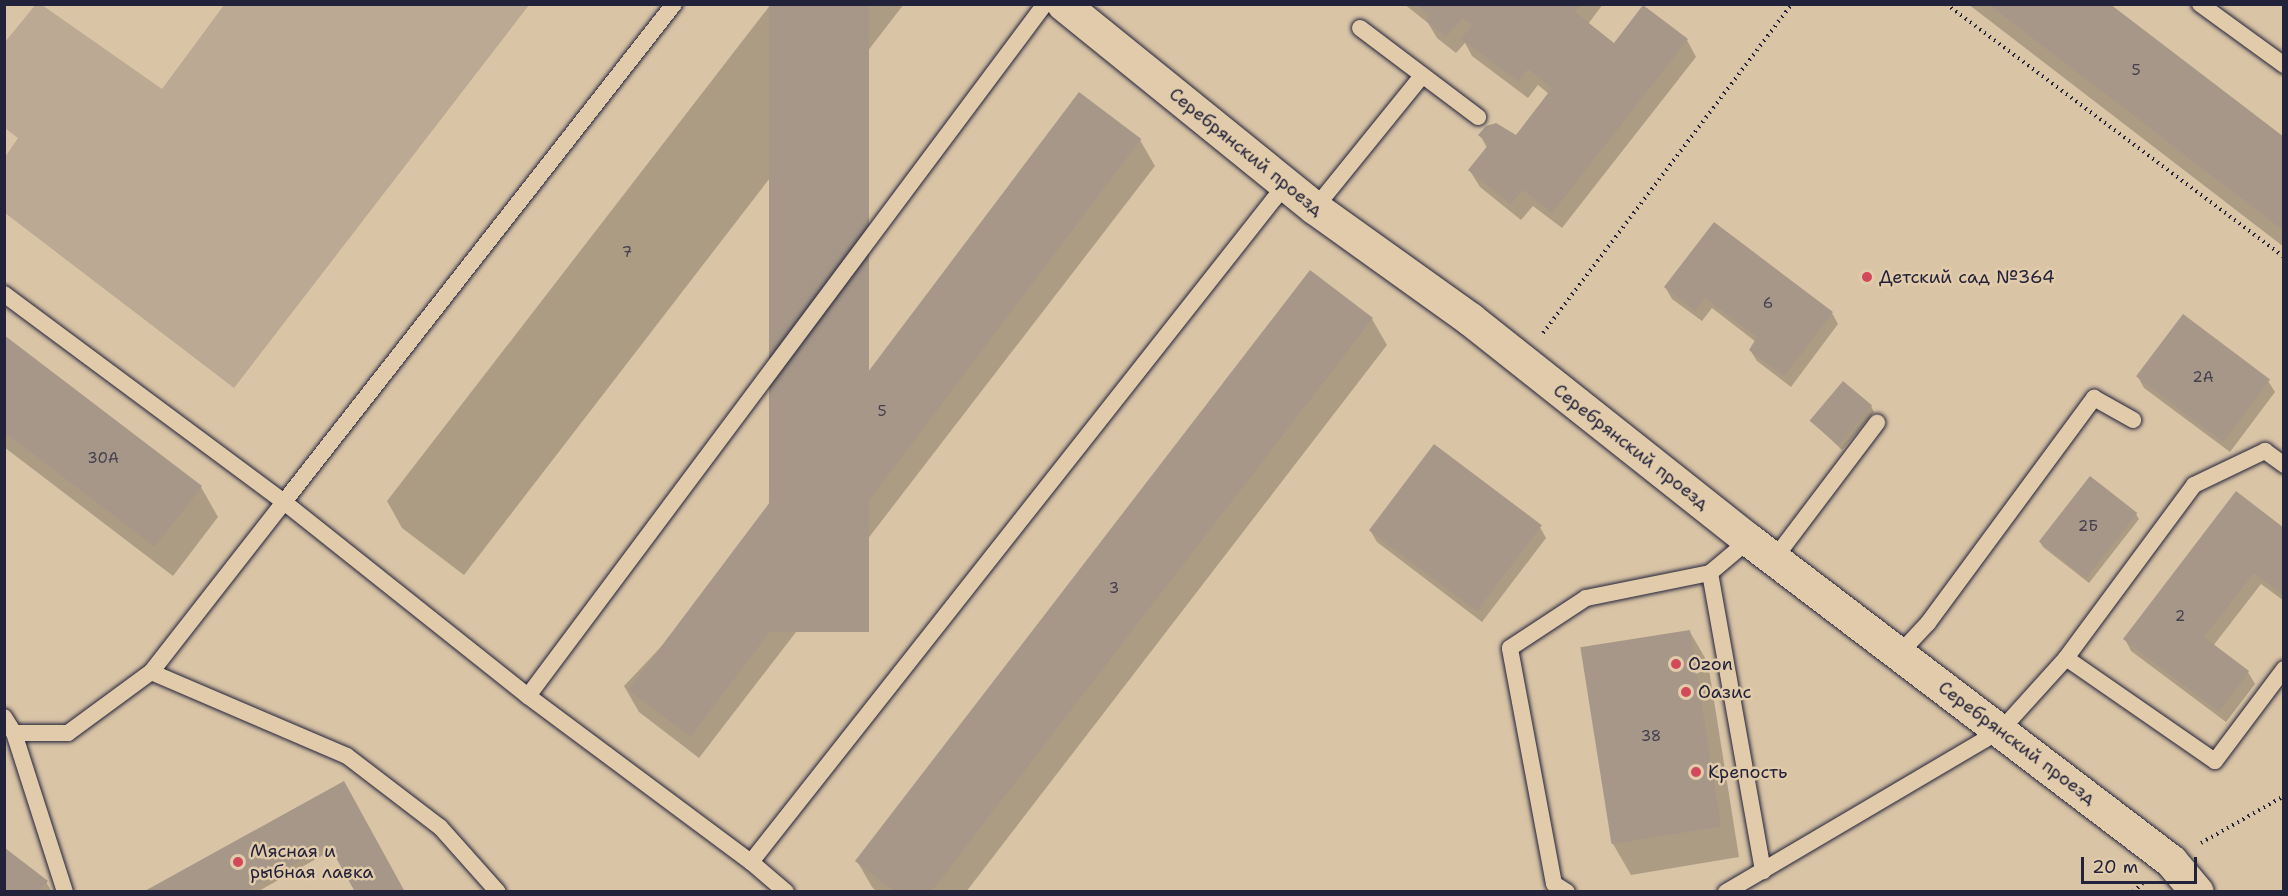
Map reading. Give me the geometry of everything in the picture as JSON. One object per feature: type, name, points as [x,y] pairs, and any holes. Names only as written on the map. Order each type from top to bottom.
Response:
[{"type":"street","name":"Серебрянский проезд","points":[[1063,4],[1315,208],[1470,319],[1761,550],[2171,861],[2197,891]]},
{"type":"lane","points":[[14,733],[68,733],[151,672],[674,4]]},
{"type":"lane","points":[[528,696],[1045,4]]},
{"type":"lane","points":[[2200,4],[2283,65]]},
{"type":"lane","points":[[1360,28],[1478,117]]},
{"type":"lane","points":[[1315,208],[1422,76]]},
{"type":"lane","points":[[751,862],[1285,184]]},
{"type":"lane","points":[[4,294],[284,502],[528,696],[751,862],[786,891]]},
{"type":"lane","points":[[1899,654],[1928,623],[2094,398],[2133,420]]},
{"type":"lane","points":[[1567,891],[1554,884],[1510,648],[1586,598],[1710,573],[1761,550],[1877,423]]},
{"type":"lane","points":[[1726,891],[2001,730],[2066,658],[2194,484],[2265,451],[2283,465]]},
{"type":"lane","points":[[1710,573],[1763,871]]},
{"type":"lane","points":[[2066,658],[2215,761],[2283,669]]},
{"type":"lane","points":[[151,672],[347,756],[440,827],[498,891]]},
{"type":"lane","points":[[4,717],[14,733],[65,891]]},
{"type":"path","points":[[1538,341],[1792,4]]},
{"type":"path","points":[[1946,4],[2283,257]]},
{"type":"path","points":[[2133,891],[2171,861],[2283,796]]},
{"type":"shaded area","points":[[36,4],[42,5],[162,89],[224,5],[529,5],[234,388],[5,213],[5,157],[18,138],[5,128],[5,42]]},
{"type":"building","points":[[769,4],[869,4],[869,632],[769,632]]},
{"type":"building","points":[[1415,4],[1580,4],[1575,12],[1614,43],[1643,5],[1688,39],[1552,213],[1523,190],[1511,204],[1468,170],[1489,144],[1478,135],[1486,126],[1496,123],[1516,135],[1552,88],[1528,69],[1518,82],[1461,39],[1472,25],[1462,18],[1446,37],[1426,21],[1430,16]]},
{"type":"building","points":[[1988,4],[2110,4],[2284,137],[2284,231]]},
{"type":"building","points":[[1079,92],[1141,139],[691,737],[628,690]]},
{"type":"building","points":[[1714,222],[1833,312],[1784,376],[1749,350],[1757,337],[1705,298],[1695,311],[1664,287]]},
{"type":"building","points":[[1310,270],[1373,318],[931,892],[895,892],[855,861]]},
{"type":"building","points":[[2183,314],[2270,380],[2223,442],[2136,376]]},
{"type":"building","points":[[4,335],[202,486],[155,547],[4,432]]},
{"type":"building","points":[[1843,381],[1872,405],[1839,445],[1810,421]]},
{"type":"building","points":[[1434,444],[1542,525],[1477,611],[1369,530]]},
{"type":"building","points":[[2090,476],[2137,513],[2086,578],[2039,541]]},
{"type":"building","points":[[2236,491],[2284,528],[2284,596],[2254,573],[2204,637],[2249,671],[2219,712],[2123,639]]},
{"type":"building","points":[[1690,630],[1721,827],[1611,844],[1580,647]]},
{"type":"building","points":[[344,781],[405,892],[355,892],[329,845],[244,892],[143,892]]},
{"type":"building","points":[[5,848],[48,881],[39,892],[5,892]]},
{"type":"place","name":"Детский сад №364","points":[[1867,277]]},
{"type":"place","name":"Ozon","points":[[1676,664]]},
{"type":"place","name":"Оазис","points":[[1686,692]]},
{"type":"place","name":"Крепость","points":[[1696,772]]},
{"type":"place","name":"Мясная и рыбная лавка","points":[[238,862]]}]
